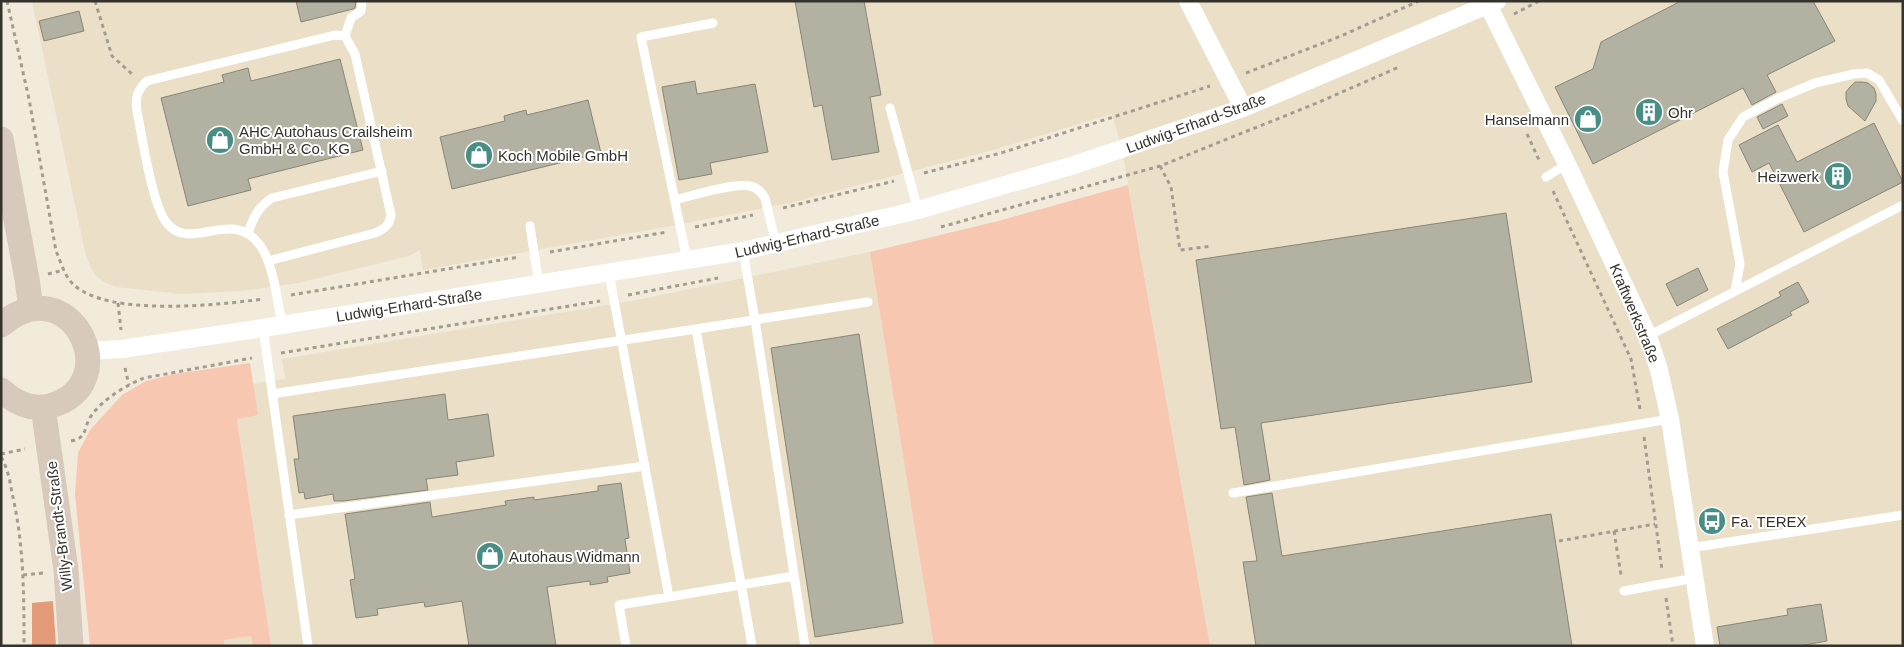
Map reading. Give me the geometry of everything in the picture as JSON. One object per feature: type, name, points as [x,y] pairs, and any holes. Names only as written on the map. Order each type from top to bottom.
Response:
[{"type":"main road","points":[[1,139],[31,309]]},
{"type":"main road","points":[[1,326],[15,315],[31,309],[46,309],[61,314],[74,323],[83,336],[88,351],[87,367],[82,382],[72,394],[58,403],[43,407],[26,406],[11,399],[1,390]]},
{"type":"main road","name":"Willy-Brandt-Straße","points":[[43,407],[66,570],[71,646]]},
{"type":"street","points":[[1188,1],[1243,108]]},
{"type":"street","name":"Ludwig-Erhard-Straße","points":[[88,351],[122,349],[263,328],[742,251],[918,210],[1070,166],[1243,108],[1492,3]]},
{"type":"street","name":"Kraftwerkstraße","points":[[1492,3],[1648,336],[1659,370],[1670,419],[1705,646]]},
{"type":"lane","points":[[268,261],[376,233],[390,223],[391,216],[382,171],[355,54],[345,36],[351,18],[361,11],[362,1]]},
{"type":"lane","points":[[687,260],[641,37],[713,23]]},
{"type":"lane","points":[[282,325],[268,261],[260,244],[248,233],[230,228],[184,234],[174,230],[165,222],[156,201],[135,102],[137,94],[147,81],[335,35],[345,36]]},
{"type":"lane","points":[[1735,292],[1740,264],[1723,172],[1728,140],[1744,117],[1779,98],[1815,83],[1867,73],[1879,80],[1903,121]]},
{"type":"lane","points":[[890,108],[918,210]]},
{"type":"lane","points":[[1546,177],[1567,164]]},
{"type":"lane","points":[[248,233],[255,213],[272,198],[382,171]]},
{"type":"lane","points":[[675,200],[741,185],[752,186],[761,191],[769,212],[776,244]]},
{"type":"lane","points":[[1648,336],[1903,205]]},
{"type":"lane","points":[[530,226],[539,284]]},
{"type":"lane","points":[[742,251],[755,320],[805,646]]},
{"type":"lane","points":[[609,272],[669,597]]},
{"type":"lane","points":[[272,394],[622,342],[868,302]]},
{"type":"lane","points":[[263,328],[308,646]]},
{"type":"lane","points":[[696,329],[752,646]]},
{"type":"lane","points":[[1233,493],[1670,419]]},
{"type":"lane","points":[[289,515],[645,466]]},
{"type":"lane","points":[[1690,548],[1903,515]]},
{"type":"lane","points":[[626,646],[619,605],[794,576]]},
{"type":"lane","points":[[1624,591],[1694,578]]},
{"type":"path","points":[[7,1],[30,99],[56,251],[65,274],[74,285],[87,294],[118,303],[158,306],[225,304],[277,297],[682,230],[769,212],[1001,153],[1229,80],[1341,36],[1419,1]]},
{"type":"path","points":[[95,1],[112,56],[143,85]]},
{"type":"path","points":[[1527,133],[1631,359],[1673,646]]},
{"type":"path","points":[[1160,166],[1171,187],[1180,250],[1212,246]]},
{"type":"path","points":[[1,457],[6,466],[17,515],[23,575],[24,646]]},
{"type":"path","points":[[1559,541],[1655,524]]},
{"type":"path","points":[[1614,531],[1624,591]]},
{"type":"shaded area","points":[[32,1],[1903,1],[1903,646],[1210,646],[1122,149],[1112,114],[993,150],[790,203],[423,270],[420,250],[409,256],[298,283],[242,291],[181,294],[116,287],[96,276],[90,266],[85,252]]},
{"type":"shaded area","points":[[1128,185],[1210,646],[934,646],[870,252],[998,221]]},
{"type":"shaded area","points":[[870,252],[934,646],[271,646],[237,418],[257,415],[252,384],[285,379],[282,359],[637,300]]},
{"type":"shaded area","points":[[250,363],[258,415],[237,419],[271,646],[253,646],[251,636],[224,640],[224,646],[90,646],[75,494],[78,453],[90,430],[122,395],[146,381],[174,374]]},
{"type":"shaded area","points":[[53,601],[56,646],[32,646],[32,603]]},
{"type":"shaded area","points":[[251,636],[253,646],[224,646],[223,640]]},
{"type":"building","points":[[296,1],[356,1],[355,8],[353,9],[301,22]]},
{"type":"building","points":[[795,1],[864,1],[881,95],[870,97],[879,152],[832,160],[822,105],[814,107]]},
{"type":"building","name":"Ohr","points":[[1681,1],[1813,1],[1835,41],[1767,75],[1776,92],[1752,105],[1743,88],[1593,164],[1555,87],[1593,69],[1601,42]]},
{"type":"building","points":[[79,11],[84,31],[44,41],[39,21]]},
{"type":"building","points":[[340,59],[363,150],[248,179],[251,190],[188,206],[161,98],[224,82],[222,75],[248,68],[251,81]]},
{"type":"building","points":[[695,81],[697,94],[755,84],[768,152],[710,163],[712,174],[679,180],[662,87]]},
{"type":"building","points":[[1855,82],[1868,83],[1874,88],[1876,94],[1876,101],[1865,121],[1848,106],[1846,99],[1846,92]]},
{"type":"building","points":[[588,100],[601,153],[452,189],[440,137],[505,121],[504,116],[526,110],[527,115]]},
{"type":"building","points":[[1782,104],[1788,116],[1763,129],[1757,117]]},
{"type":"building","name":"Heizwerk","points":[[1874,123],[1903,182],[1804,232],[1769,163],[1752,172],[1739,145],[1778,125],[1797,162]]},
{"type":"building","points":[[1506,213],[1532,382],[1261,423],[1270,480],[1244,485],[1235,427],[1221,429],[1196,260]]},
{"type":"building","points":[[1698,268],[1708,290],[1677,306],[1666,284]]},
{"type":"building","points":[[1798,282],[1809,302],[1790,312],[1792,315],[1728,349],[1717,329],[1781,296],[1779,292]]},
{"type":"building","points":[[859,334],[903,623],[815,637],[771,348]]},
{"type":"building","points":[[445,394],[448,420],[488,414],[494,456],[456,462],[458,475],[426,479],[428,490],[343,501],[334,501],[333,494],[305,499],[304,492],[299,493],[294,459],[299,459],[293,416]]},
{"type":"building","name":"Autohaus Widmann","points":[[621,483],[629,538],[625,539],[630,573],[607,577],[608,582],[590,585],[590,581],[547,587],[556,646],[469,646],[462,601],[425,607],[424,602],[377,609],[378,615],[356,618],[350,580],[355,579],[345,514],[430,502],[432,517],[506,505],[505,501],[534,497],[534,500],[598,491],[598,486]]},
{"type":"building","points":[[1272,493],[1282,556],[1551,514],[1572,646],[1256,646],[1243,562],[1257,561],[1246,497]]},
{"type":"building","points":[[1821,604],[1827,641],[1799,646],[1720,646],[1717,627],[1788,615],[1787,609]]},
{"type":"place","name":"Ohr","points":[[1649,112]]},
{"type":"place","name":"Hanselmann","points":[[1588,119]]},
{"type":"place","name":"AHC Autohaus Crailsheim GmbH & Co. KG","points":[[220,140]]},
{"type":"place","name":"Koch Mobile GmbH","points":[[479,155]]},
{"type":"place","name":"Heizwerk","points":[[1838,176]]},
{"type":"place","name":"Fa. TEREX","points":[[1712,521]]},
{"type":"place","name":"Autohaus Widmann","points":[[490,556]]}]
